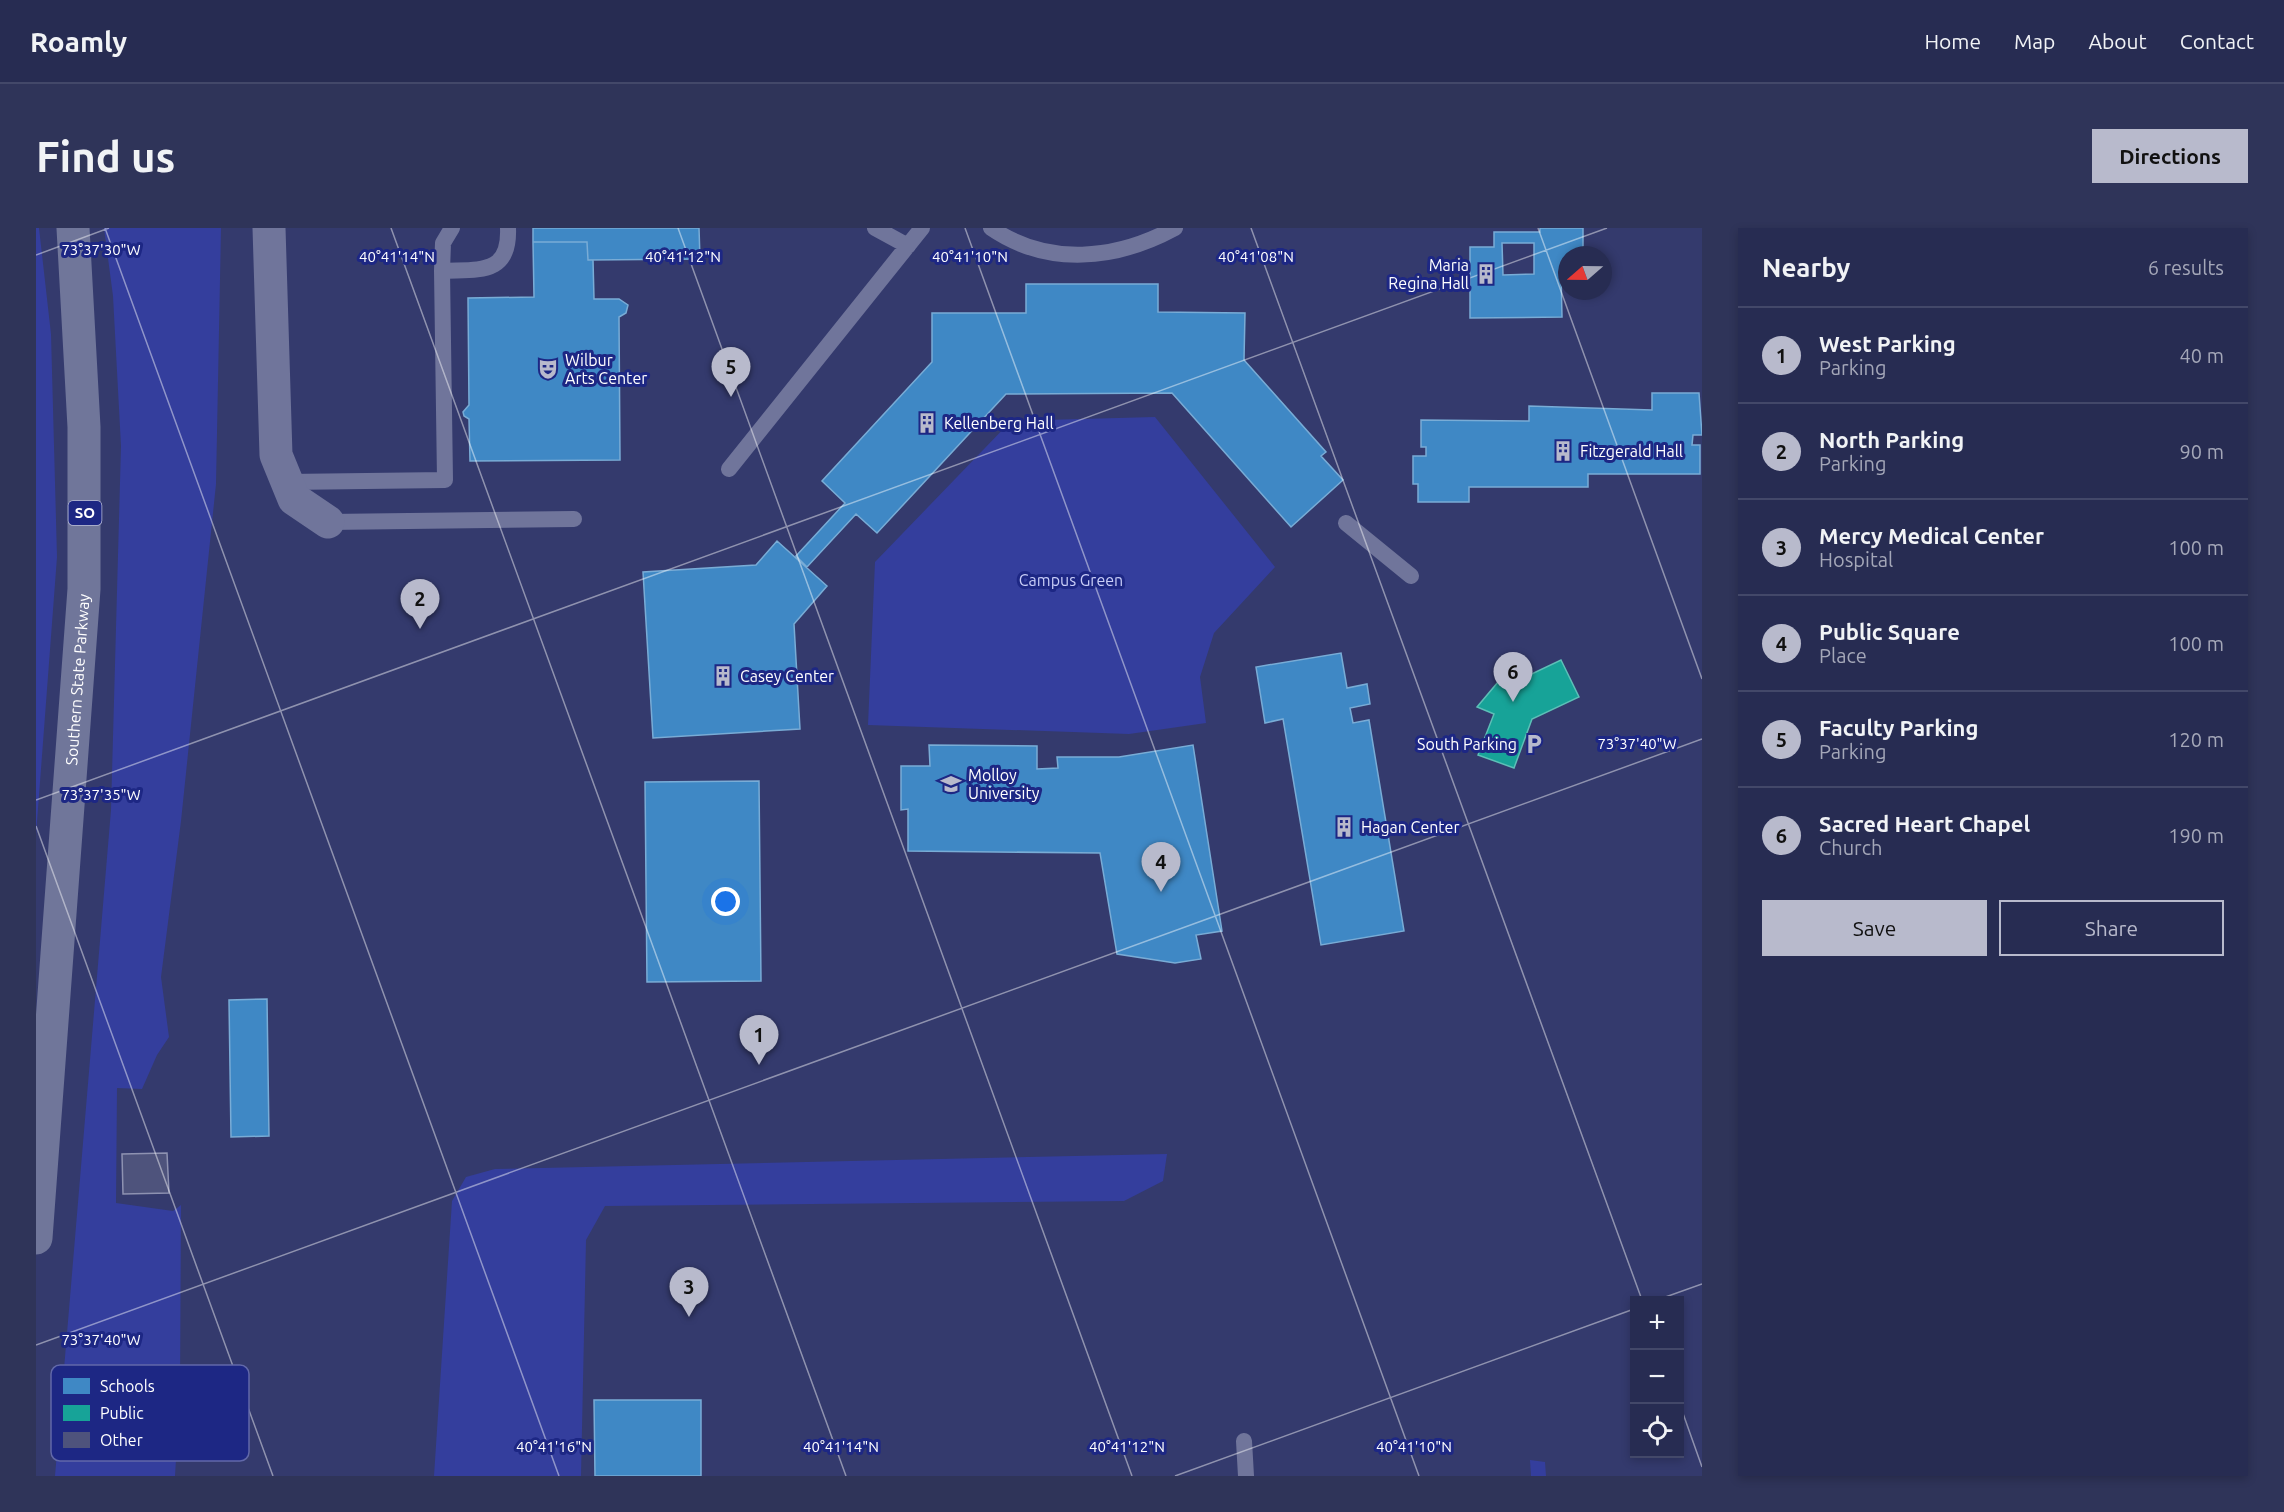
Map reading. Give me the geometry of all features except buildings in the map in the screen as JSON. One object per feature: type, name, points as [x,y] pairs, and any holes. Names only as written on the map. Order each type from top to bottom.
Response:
[{"type":"highway","name":"Southern State Parkway","points":[[36,1238],[84,589],[84,427],[73,228]]},
{"type":"street","points":[[269,228],[276,455],[294,499],[328,522]]},
{"type":"lane","points":[[287,482],[445,480],[442,243],[452,228]]},
{"type":"lane","points":[[442,271],[490,269],[503,260],[509,239],[508,228]]},
{"type":"lane","points":[[875,228],[908,246]]},
{"type":"lane","points":[[729,469],[922,228]]},
{"type":"lane","points":[[991,228],[1009,241],[1064,256],[1121,252],[1175,228]]},
{"type":"lane","points":[[328,522],[574,519]]},
{"type":"lane","points":[[1346,523],[1411,576]]},
{"type":"lane","points":[[1244,1441],[1246,1476]]},
{"type":"green space","points":[[36,228],[39,228],[51,334],[57,557],[36,835]]},
{"type":"green space","points":[[104,228],[221,228],[216,484],[181,821],[161,977],[169,1037],[157,1055],[142,1089],[117,1088],[116,1203],[173,1211],[181,1205],[180,1365],[64,1365],[111,810],[121,446],[113,296]]},
{"type":"green space","name":"Campus Green","points":[[1155,417],[1275,567],[1214,633],[1200,677],[1206,723],[1129,734],[868,725],[875,562],[1011,421]]},
{"type":"green space","points":[[1167,1154],[1163,1181],[1124,1201],[605,1206],[586,1240],[581,1476],[434,1476],[452,1201],[466,1177],[495,1169]]},
{"type":"green space","points":[[1530,1460],[1545,1462],[1546,1476],[1531,1476]]},
{"type":"green space","points":[[56,1461],[176,1461],[175,1476],[55,1476]]},
{"type":"place","name":"Maria Regina Hall","points":[[1486,274]]},
{"type":"place","name":"Wilbur Arts Center","points":[[548,369]]},
{"type":"place","name":"Faculty Parking","points":[[731,397]]},
{"type":"place","name":"Kellenberg Hall","points":[[927,423]]},
{"type":"place","name":"Fitzgerald Hall","points":[[1563,451]]},
{"type":"place","name":"North Parking","points":[[420,629]]},
{"type":"place","name":"Casey Center","points":[[723,676]]},
{"type":"place","name":"Sacred Heart Chapel","points":[[1513,702]]},
{"type":"place","name":"South Parking","points":[[1534,744]]},
{"type":"place","name":"Molloy University","points":[[951,784]]},
{"type":"place","name":"Hagan Center","points":[[1344,827]]},
{"type":"place","name":"Public Square","points":[[1161,892]]},
{"type":"place","name":"West Parking","points":[[759,1065]]},
{"type":"place","name":"Mercy Medical Center","points":[[689,1317]]}]
